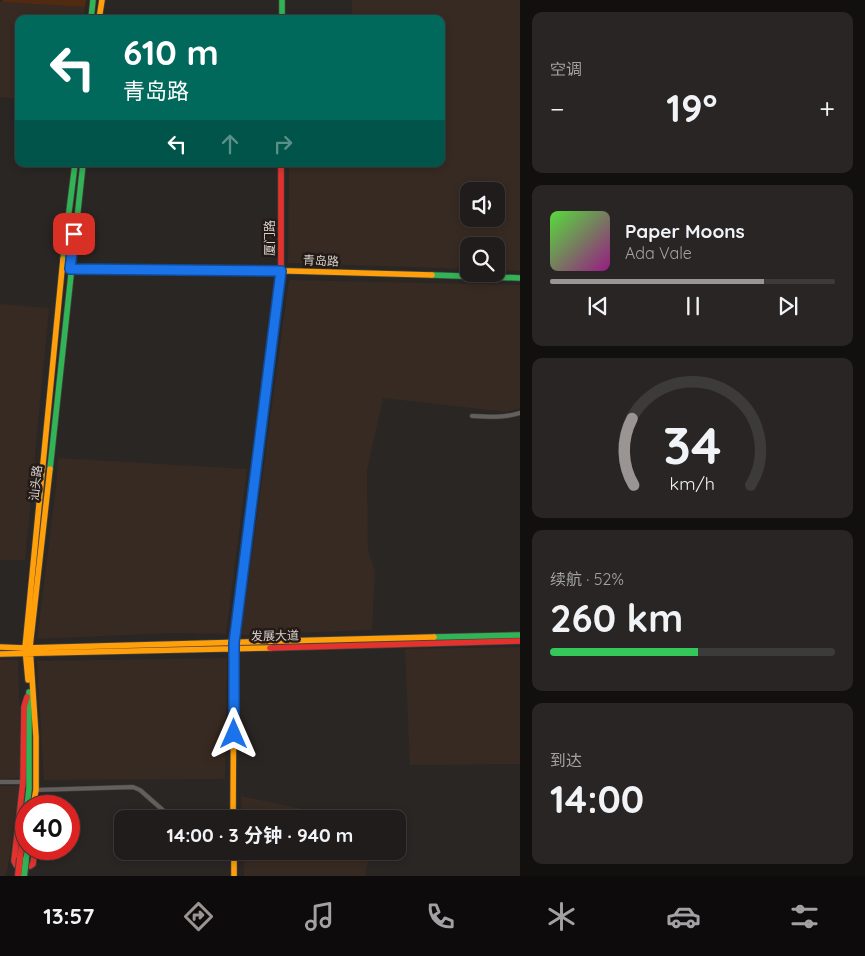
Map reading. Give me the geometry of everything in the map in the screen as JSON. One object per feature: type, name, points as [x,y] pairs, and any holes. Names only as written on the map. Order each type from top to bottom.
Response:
[{"type":"main road","points":[[91,15],[93,0]]},
{"type":"main road","points":[[100,15],[102,0]]},
{"type":"main road","points":[[282,0],[282,15]]},
{"type":"main road","name":"汕头路","points":[[28,795],[28,651],[62,269],[75,167]]},
{"type":"main road","name":"汕头路","points":[[36,795],[36,737],[28,651],[83,167]]},
{"type":"main road","name":"厦门路","points":[[234,810],[234,646],[281,271],[281,167]]},
{"type":"main road","name":"青岛路","points":[[62,269],[281,271],[520,278]]},
{"type":"main road","name":"发展大道","points":[[234,646],[520,635]]},
{"type":"main road","name":"发展大道","points":[[0,654],[28,651],[520,641]]},
{"type":"main road","name":"发展大道","points":[[0,647],[28,651]]},
{"type":"main road","points":[[16,865],[14,861],[23,782],[24,707],[29,691]]},
{"type":"main road","points":[[18,876],[23,860]]},
{"type":"main road","points":[[23,860],[24,876]]},
{"type":"main road","points":[[30,866],[33,864],[34,860]]},
{"type":"main road","points":[[234,860],[234,876]]},
{"type":"street","points":[[472,416],[499,417],[520,413]]},
{"type":"street","points":[[0,782],[23,782]]},
{"type":"street","points":[[36,790],[133,787],[140,790],[163,810]]},
{"type":"shaded area","points":[[4,0],[86,0],[85,7],[1,2]]},
{"type":"shaded area","points":[[352,0],[520,0],[520,271],[505,270],[505,237],[460,237],[460,269],[288,263],[289,167],[445,167],[445,15],[352,15]]},
{"type":"shaded area","points":[[0,2],[85,7],[84,15],[15,15],[15,99],[0,97]]},
{"type":"shaded area","points":[[289,280],[520,285],[520,408],[507,412],[383,398],[367,471],[368,550],[375,571],[372,630],[241,635]]},
{"type":"shaded area","points":[[0,304],[49,308],[25,560],[0,560]]},
{"type":"shaded area","points":[[58,458],[247,469],[226,634],[172,633],[37,639]]},
{"type":"shaded area","points":[[520,647],[520,764],[410,765],[405,649]]},
{"type":"shaded area","points":[[227,658],[225,779],[44,780],[37,661]]},
{"type":"shaded area","points":[[0,660],[18,660],[22,778],[0,779]]},
{"type":"shaded area","points":[[0,786],[19,786],[18,795],[15,795],[14,831],[6,876],[0,876]]},
{"type":"shaded area","points":[[241,796],[307,810],[242,810]]},
{"type":"shaded area","points":[[243,860],[368,860],[365,876],[244,876]]},
{"type":"traffic: fast","points":[[91,15],[93,0]]},
{"type":"traffic: fast","points":[[282,0],[282,15]]},
{"type":"traffic: fast","points":[[63,259],[75,167]]},
{"type":"traffic: fast","points":[[50,469],[83,167]]},
{"type":"traffic: fast","points":[[432,275],[520,278]]},
{"type":"traffic: fast","points":[[434,637],[520,635]]},
{"type":"traffic: fast","points":[[28,795],[29,692]]},
{"type":"traffic: fast","points":[[24,876],[26,860]]},
{"type":"traffic: slow","points":[[100,15],[102,0]]},
{"type":"traffic: slow","points":[[28,680],[25,648],[63,259]]},
{"type":"traffic: slow","points":[[62,269],[291,271],[432,275]]},
{"type":"traffic: slow","points":[[233,810],[234,643],[262,424]]},
{"type":"traffic: slow","points":[[35,795],[36,737],[30,647],[50,469]]},
{"type":"traffic: slow","points":[[0,647],[25,648],[434,637]]},
{"type":"traffic: slow","points":[[0,654],[270,648]]},
{"type":"traffic: slow","points":[[234,860],[234,876]]},
{"type":"traffic: jam","points":[[262,424],[281,271],[281,167]]},
{"type":"traffic: jam","points":[[270,648],[520,641]]},
{"type":"traffic: jam","points":[[16,865],[14,861],[23,782],[24,707],[27,697]]},
{"type":"traffic: jam","points":[[18,876],[20,860]]},
{"type":"traffic: jam","points":[[30,866],[33,864],[34,860]]},
{"type":"route","points":[[74,234],[70,269],[281,271],[234,643],[234,734]]}]
